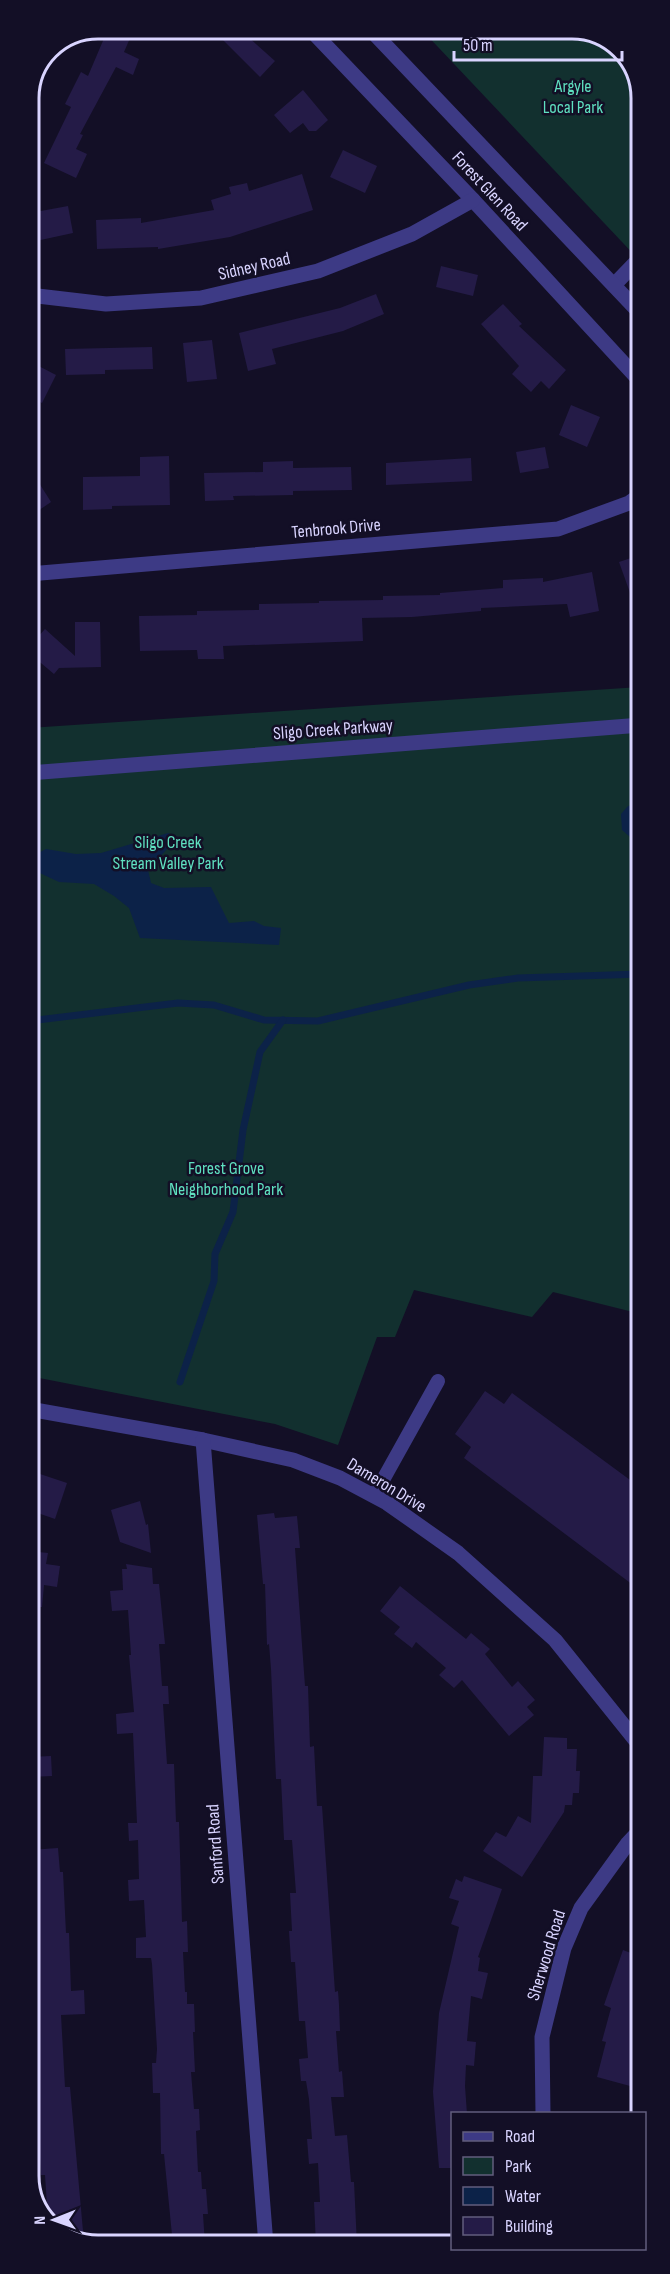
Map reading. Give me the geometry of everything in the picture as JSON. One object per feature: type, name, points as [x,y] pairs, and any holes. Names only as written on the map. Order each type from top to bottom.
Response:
[{"type":"street","name":"Forest Glen Road","points":[[320,39],[473,200],[631,371]]},
{"type":"street","name":"Forest Glen Road","points":[[380,39],[631,303]]},
{"type":"street","name":"Sidney Road","points":[[39,296],[106,304],[201,298],[318,271],[412,234],[473,200]]},
{"type":"street","points":[[614,285],[631,267]]},
{"type":"street","name":"Tenbrook Drive","points":[[39,573],[558,529],[631,502]]},
{"type":"street","name":"Sligo Creek Parkway","points":[[39,772],[631,726]]},
{"type":"street","name":"Dameron Drive","points":[[39,1410],[203,1440],[293,1460],[340,1478],[374,1496],[458,1553],[555,1640],[631,1735]]},
{"type":"street","name":"Sanford Road","points":[[203,1440],[265,2235]]},
{"type":"street","name":"Sherwood Road","points":[[543,2112],[542,2037],[564,1948],[581,1908],[631,1840]]},
{"type":"lane","points":[[374,1496],[438,1381]]},
{"type":"green space","name":"Argyle Local Park","points":[[430,39],[576,39],[605,49],[616,59],[626,76],[631,98],[631,251]]},
{"type":"green space","points":[[631,688],[631,1312],[553,1292],[532,1317],[414,1290],[395,1337],[377,1337],[338,1445],[275,1424],[39,1378],[39,727]]},
{"type":"water","points":[[631,806],[631,837],[622,830],[621,814]]},
{"type":"water","points":[[168,833],[178,837],[148,870],[151,883],[164,888],[211,887],[229,923],[254,921],[264,926],[281,928],[279,945],[140,938],[129,908],[114,896],[94,884],[59,882],[39,873],[39,853],[46,849],[76,854],[101,853]]},
{"type":"building","points":[[104,39],[130,39],[124,52],[139,59],[133,75],[116,67],[80,134],[83,135],[76,149],[87,154],[76,178],[44,163],[71,107],[65,104],[81,72],[88,76]]},
{"type":"building","points":[[222,39],[250,39],[275,61],[260,77]]},
{"type":"building","points":[[303,90],[328,120],[316,131],[309,131],[303,123],[290,133],[274,115]]},
{"type":"building","points":[[343,150],[377,166],[365,193],[330,177]]},
{"type":"building","points":[[302,174],[313,210],[230,237],[158,249],[158,247],[97,249],[96,220],[141,218],[141,223],[214,210],[211,200],[231,194],[229,187],[247,183],[249,191]]},
{"type":"building","points":[[68,206],[73,233],[39,240],[39,211]]},
{"type":"building","points":[[441,266],[478,275],[473,296],[436,287]]},
{"type":"building","points":[[376,294],[384,314],[343,331],[272,349],[276,364],[248,371],[239,333],[340,308]]},
{"type":"building","points":[[503,304],[522,324],[519,326],[566,370],[549,389],[541,381],[531,392],[512,374],[519,366],[481,324]]},
{"type":"building","points":[[212,340],[217,379],[187,382],[183,343]]},
{"type":"building","points":[[152,347],[153,369],[105,370],[105,374],[66,375],[65,349]]},
{"type":"building","points":[[39,366],[56,375],[42,403],[39,401]]},
{"type":"building","points":[[571,405],[600,417],[587,447],[559,435]]},
{"type":"building","points":[[545,447],[549,468],[520,473],[516,452]]},
{"type":"building","points":[[169,456],[170,505],[112,506],[112,509],[83,510],[83,477],[140,476],[140,457]]},
{"type":"building","points":[[471,458],[472,481],[386,485],[386,463]]},
{"type":"building","points":[[293,461],[293,468],[351,467],[352,490],[293,491],[293,495],[233,496],[234,500],[205,501],[204,473],[263,472],[263,462]]},
{"type":"building","points":[[39,483],[51,502],[39,510]]},
{"type":"building","points":[[631,558],[631,595],[619,562]]},
{"type":"building","points":[[592,572],[599,611],[570,617],[567,604],[481,608],[481,611],[412,617],[362,618],[363,641],[223,646],[224,659],[198,659],[197,650],[140,651],[139,616],[197,615],[197,611],[259,610],[259,604],[383,600],[383,596],[440,595],[440,593],[503,588],[503,580],[543,578],[543,582]]},
{"type":"building","points":[[75,622],[100,622],[101,667],[59,668],[54,674],[39,661],[39,636],[45,629],[75,656]]},
{"type":"building","points":[[485,1391],[504,1404],[512,1393],[631,1481],[631,1583],[464,1458],[471,1447],[455,1434]]},
{"type":"building","points":[[40,1474],[67,1483],[55,1519],[39,1513]]},
{"type":"building","points":[[140,1501],[146,1525],[148,1524],[151,1553],[120,1542],[111,1510]]},
{"type":"building","points":[[274,1513],[275,1518],[297,1516],[300,1548],[295,1548],[305,1686],[308,1686],[310,1747],[314,1746],[317,1806],[322,1806],[335,1992],[338,1991],[339,2005],[340,2031],[336,2031],[339,2072],[342,2071],[344,2097],[331,2097],[335,2136],[347,2135],[351,2182],[354,2182],[357,2235],[316,2235],[314,2202],[320,2202],[318,2163],[309,2164],[307,2139],[312,2139],[309,2099],[306,2081],[301,2081],[299,2059],[308,2058],[305,2021],[299,2021],[295,1962],[291,1962],[289,1931],[292,1931],[290,1893],[296,1893],[292,1840],[284,1840],[281,1779],[276,1779],[265,1584],[263,1584],[257,1515]]},
{"type":"building","points":[[39,1552],[48,1553],[46,1564],[60,1566],[57,1587],[44,1585],[42,1607],[39,1607]]},
{"type":"building","points":[[126,1564],[152,1568],[153,1584],[159,1584],[165,1644],[159,1644],[162,1686],[168,1686],[169,1704],[163,1704],[167,1764],[174,1764],[176,1822],[179,1822],[182,1922],[187,1921],[188,1952],[183,1952],[185,1992],[187,1992],[187,2004],[194,2004],[195,2072],[191,2072],[194,2109],[199,2109],[200,2130],[196,2131],[198,2172],[201,2172],[202,2189],[206,2189],[208,2214],[203,2214],[204,2235],[172,2235],[164,2154],[161,2154],[160,2093],[153,2093],[152,2063],[156,2063],[157,2049],[152,1964],[151,1958],[136,1958],[136,1938],[146,1937],[144,1900],[129,1901],[128,1880],[139,1879],[138,1840],[129,1841],[128,1823],[137,1823],[133,1733],[117,1734],[116,1714],[134,1712],[129,1655],[131,1655],[128,1610],[112,1611],[110,1591],[123,1590],[122,1569],[127,1569]]},
{"type":"building","points":[[400,1586],[466,1639],[471,1633],[490,1649],[485,1654],[512,1687],[518,1681],[535,1700],[527,1707],[534,1715],[509,1736],[462,1680],[454,1688],[439,1675],[446,1668],[416,1642],[412,1648],[394,1634],[400,1627],[380,1611]]},
{"type":"building","points":[[544,1737],[567,1738],[567,1749],[577,1749],[576,1771],[580,1771],[579,1793],[573,1793],[572,1805],[565,1805],[564,1812],[522,1877],[483,1851],[496,1832],[506,1837],[518,1816],[531,1823],[533,1776],[542,1776]]},
{"type":"building","points":[[51,1756],[52,1776],[39,1777],[39,1757]]},
{"type":"building","points":[[58,1848],[60,1872],[63,1872],[66,1933],[69,1933],[71,1991],[84,1990],[85,2014],[61,2015],[65,2087],[70,2087],[83,2233],[69,2227],[54,2215],[47,2205],[45,2175],[41,2175],[39,1849]]},
{"type":"building","points":[[464,1876],[502,1889],[478,1957],[480,1958],[478,1971],[488,1973],[482,1999],[471,1996],[467,2041],[476,2042],[474,2066],[466,2065],[467,2112],[451,2112],[451,2168],[439,2168],[433,2092],[439,2013],[459,1927],[451,1924],[459,1901],[449,1898],[456,1879],[462,1882]]},
{"type":"building","points":[[623,1950],[631,1953],[631,2086],[597,2077],[606,2042],[602,2041],[611,2008],[604,2005]]},
{"type":"waterway","points":[[39,1020],[178,1003],[214,1005],[264,1020],[318,1021],[469,985],[518,978],[631,974]]},
{"type":"waterway","points":[[180,1382],[214,1281],[215,1254],[233,1212],[243,1130],[260,1052],[283,1020]]},
{"type":"park label","name":"Sligo Creek Stream Valley Park","points":[[168,852]]},
{"type":"park label","name":"Forest Grove Neighborhood Park","points":[[226,1178]]}]
